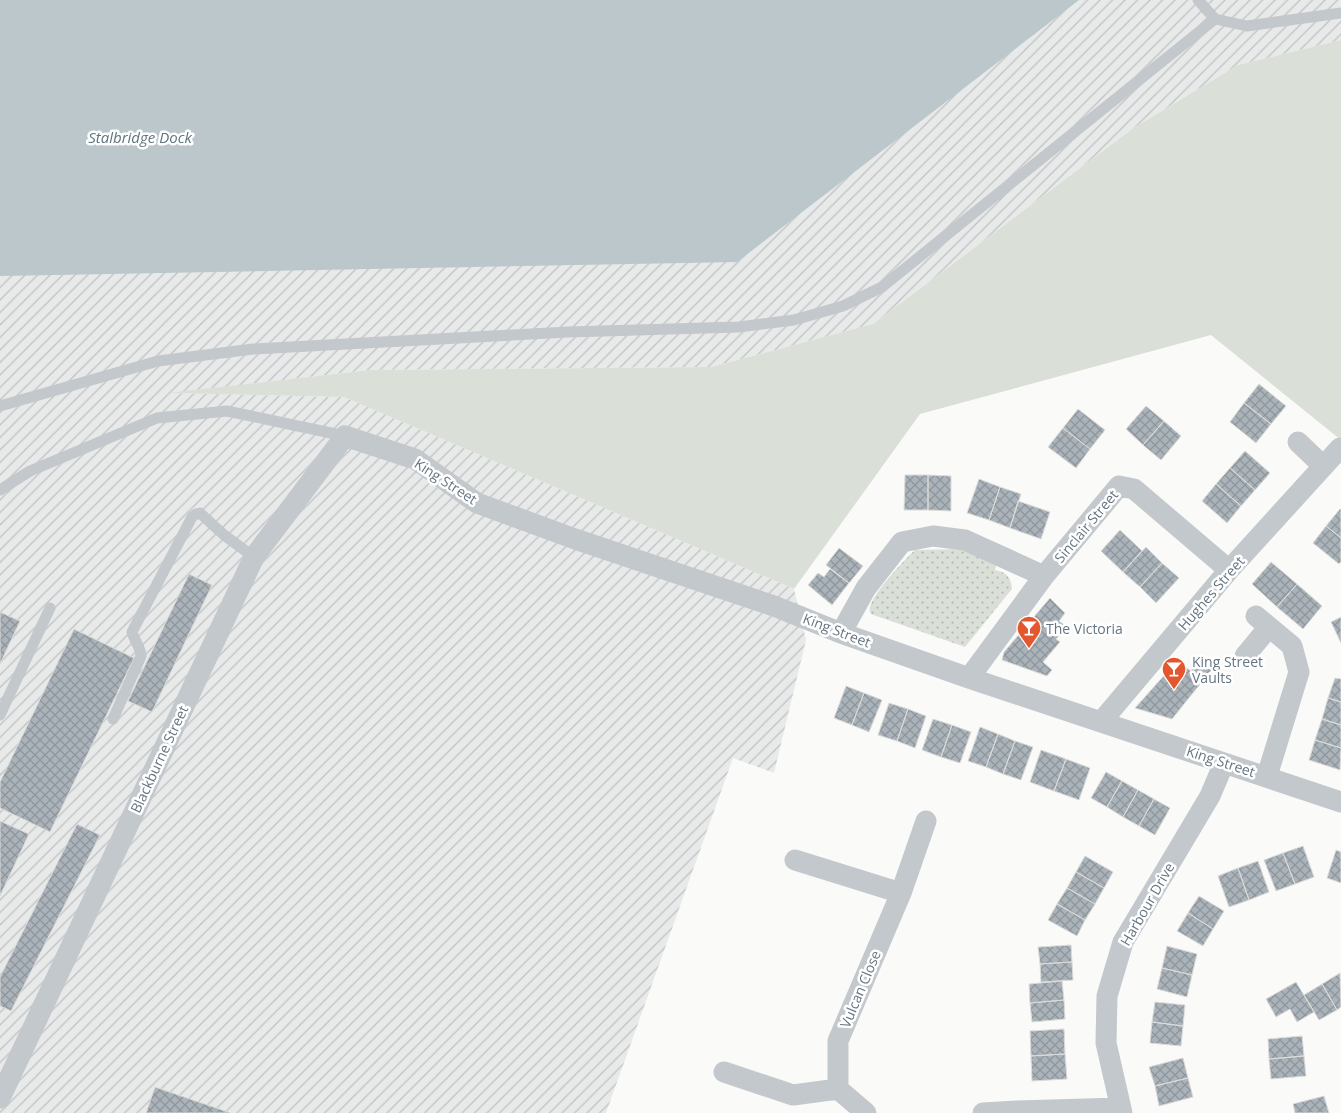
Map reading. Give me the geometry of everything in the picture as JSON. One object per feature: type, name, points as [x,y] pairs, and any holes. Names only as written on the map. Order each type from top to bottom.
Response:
[{"type":"street","name":"Blackburne Street","points":[[0,1098],[254,557],[345,436]]},
{"type":"street","name":"King Street","points":[[345,436],[415,459],[477,503],[574,539],[774,606],[841,633],[969,678],[1341,802]]},
{"type":"street","points":[[1298,442],[1324,466]]},
{"type":"street","name":"Hughes Street","points":[[1101,722],[1229,570],[1340,448]]},
{"type":"street","name":"Sinclair Street","points":[[969,678],[1044,576],[1119,486],[1134,489],[1229,570]]},
{"type":"street","points":[[841,633],[866,588],[902,542],[932,536],[965,540],[1044,576]]},
{"type":"street","points":[[1244,656],[1262,621],[1292,646],[1299,672],[1267,776]]},
{"type":"street","name":"Harbour Drive","points":[[1121,1111],[1106,1044],[1107,996],[1123,942],[1210,796],[1224,763]]},
{"type":"street","name":"Vulcan Close","points":[[838,1089],[838,1041],[901,893],[926,821]]},
{"type":"street","points":[[795,860],[901,893]]},
{"type":"street","points":[[724,1072],[792,1094],[838,1089],[866,1113]]},
{"type":"street","points":[[983,1113],[1017,1110],[1121,1111]]},
{"type":"lane","points":[[1198,0],[1215,19],[1247,26],[1341,13]]},
{"type":"lane","points":[[0,406],[158,361],[243,350],[568,332],[739,327],[794,320],[843,306],[882,287],[1215,19]]},
{"type":"lane","points":[[0,490],[30,471],[157,418],[227,411],[345,436]]},
{"type":"lane","points":[[113,719],[141,656],[132,632],[192,517],[200,513],[224,535],[254,557]]},
{"type":"lane","points":[[0,715],[50,608]]},
{"type":"shaded area","points":[[0,0],[1341,0],[1341,40],[1238,65],[1132,129],[873,324],[711,367],[369,370],[174,393],[344,397],[794,589],[806,640],[774,773],[733,758],[606,1113],[0,1113]]},
{"type":"shaded area","points":[[1341,40],[1341,440],[1211,335],[920,414],[794,589],[344,397],[169,393],[369,370],[711,367],[873,324],[1132,129],[1238,65]]},
{"type":"shaded area","points":[[961,549],[997,562],[995,570],[1003,572],[1008,576],[1012,589],[965,647],[871,614],[870,608],[877,593],[915,550]]},
{"type":"water","name":"Stalbridge Dock","points":[[0,0],[1079,0],[737,262],[0,276]]},
{"type":"building","points":[[1259,384],[1286,406],[1271,424],[1244,403]]},
{"type":"building","points":[[1244,403],[1271,424],[1256,443],[1230,422]]},
{"type":"building","points":[[1146,406],[1164,421],[1143,445],[1126,429]]},
{"type":"building","points":[[1078,409],[1105,430],[1090,449],[1063,428]]},
{"type":"building","points":[[1164,421],[1181,436],[1161,460],[1143,445]]},
{"type":"building","points":[[1063,428],[1090,449],[1076,468],[1048,447]]},
{"type":"building","points":[[1245,451],[1270,473],[1255,490],[1230,468]]},
{"type":"building","points":[[1230,468],[1255,490],[1241,506],[1216,484]]},
{"type":"building","points":[[905,475],[928,475],[928,510],[904,510]]},
{"type":"building","points":[[928,475],[951,476],[951,511],[928,510]]},
{"type":"building","points":[[979,479],[1000,487],[989,520],[967,513]]},
{"type":"building","points":[[1216,484],[1241,506],[1227,523],[1202,501]]},
{"type":"building","points":[[1000,487],[1021,494],[1010,528],[989,520]]},
{"type":"building","points":[[1018,501],[1050,512],[1041,539],[1010,528]]},
{"type":"building","points":[[1341,509],[1341,538],[1326,526]]},
{"type":"building","points":[[1326,526],[1341,538],[1341,562],[1339,564],[1313,543]]},
{"type":"building","points":[[1120,530],[1142,551],[1123,572],[1101,551]]},
{"type":"building","points":[[1146,547],[1162,563],[1140,587],[1123,572]]},
{"type":"building","points":[[839,548],[863,566],[849,583],[826,565]]},
{"type":"building","points":[[1271,562],[1297,584],[1277,607],[1252,584]]},
{"type":"building","points":[[1162,563],[1179,578],[1156,603],[1140,587]]},
{"type":"building","points":[[830,569],[849,583],[832,605],[808,585],[818,573],[824,577]]},
{"type":"building","points":[[189,574],[212,585],[152,712],[128,701]]},
{"type":"building","points":[[1297,584],[1322,606],[1303,629],[1277,607]]},
{"type":"building","points":[[1050,598],[1065,613],[1059,621],[1067,627],[1056,639],[1060,642],[1043,662],[1052,670],[1047,676],[1002,660],[1004,652]]},
{"type":"building","points":[[0,612],[20,621],[0,664]]},
{"type":"building","points":[[1341,617],[1341,643],[1331,622]]},
{"type":"building","points":[[74,629],[134,658],[50,832],[0,808],[0,782]]},
{"type":"building","name":"King Street Vaults","points":[[1177,661],[1191,671],[1197,662],[1213,668],[1172,719],[1135,708]]},
{"type":"building","points":[[1335,678],[1341,679],[1341,702],[1328,698]]},
{"type":"building","points":[[846,686],[864,693],[852,725],[834,718]]},
{"type":"building","points":[[864,693],[882,700],[869,732],[852,725]]},
{"type":"building","points":[[1328,698],[1341,702],[1341,725],[1322,719]]},
{"type":"building","points":[[889,703],[908,709],[897,741],[878,735]]},
{"type":"building","points":[[908,709],[926,716],[915,748],[897,741]]},
{"type":"building","points":[[933,719],[952,725],[941,757],[922,750]]},
{"type":"building","points":[[1322,719],[1341,725],[1341,748],[1315,740]]},
{"type":"building","points":[[952,725],[971,732],[960,763],[941,757]]},
{"type":"building","points":[[980,727],[998,734],[986,767],[968,761]]},
{"type":"building","points":[[998,734],[1015,741],[1003,774],[986,767]]},
{"type":"building","points":[[1315,740],[1341,748],[1340,770],[1309,760]]},
{"type":"building","points":[[1015,741],[1033,747],[1021,780],[1003,774]]},
{"type":"building","points":[[1041,750],[1066,759],[1054,791],[1030,782]]},
{"type":"building","points":[[1066,759],[1090,768],[1079,800],[1054,791]]},
{"type":"building","points":[[1106,772],[1122,781],[1107,807],[1091,798]]},
{"type":"building","points":[[1122,781],[1138,790],[1123,817],[1107,807]]},
{"type":"building","points":[[1138,790],[1154,799],[1139,826],[1123,817]]},
{"type":"building","points":[[1154,799],[1170,808],[1155,835],[1139,826]]},
{"type":"building","points":[[0,821],[29,834],[0,896]]},
{"type":"building","points":[[77,824],[100,835],[11,1011],[0,1006],[0,977]]},
{"type":"building","points":[[1303,846],[1314,877],[1295,884],[1283,853]]},
{"type":"building","points":[[1336,850],[1341,852],[1341,883],[1327,878]]},
{"type":"building","points":[[1283,853],[1295,884],[1276,891],[1264,860]]},
{"type":"building","points":[[1085,856],[1113,872],[1104,888],[1076,872]]},
{"type":"building","points":[[1258,861],[1269,892],[1249,900],[1238,868]]},
{"type":"building","points":[[1238,868],[1249,900],[1229,907],[1218,876]]},
{"type":"building","points":[[1076,872],[1104,888],[1095,904],[1067,888]]},
{"type":"building","points":[[1067,888],[1095,904],[1085,920],[1057,904]]},
{"type":"building","points":[[1199,896],[1224,911],[1213,929],[1188,913]]},
{"type":"building","points":[[1057,904],[1085,920],[1077,936],[1048,920]]},
{"type":"building","points":[[1188,913],[1213,929],[1203,946],[1177,931]]},
{"type":"building","points":[[1071,945],[1072,962],[1040,964],[1038,947]]},
{"type":"building","points":[[1167,946],[1197,954],[1192,975],[1162,968]]},
{"type":"building","points":[[1072,962],[1073,980],[1041,982],[1040,964]]},
{"type":"building","points":[[1162,968],[1192,975],[1187,997],[1157,989]]},
{"type":"building","points":[[1340,973],[1341,1007],[1337,1010],[1322,984]]},
{"type":"building","points":[[1062,981],[1064,1000],[1030,1003],[1029,984]]},
{"type":"building","points":[[1296,982],[1314,1012],[1297,1022],[1290,1009],[1276,1017],[1266,999]]},
{"type":"building","points":[[1322,984],[1337,1010],[1319,1020],[1304,995]]},
{"type":"building","points":[[1064,1000],[1065,1019],[1032,1022],[1030,1003]]},
{"type":"building","points":[[1155,1002],[1185,1005],[1183,1026],[1152,1022]]},
{"type":"building","points":[[1152,1022],[1183,1026],[1181,1046],[1150,1043]]},
{"type":"building","points":[[1064,1029],[1065,1054],[1031,1056],[1030,1031]]},
{"type":"building","points":[[1302,1036],[1304,1056],[1269,1059],[1268,1039]]},
{"type":"building","points":[[1065,1054],[1067,1079],[1032,1081],[1031,1056]]},
{"type":"building","points":[[1304,1056],[1306,1076],[1271,1079],[1269,1059]]},
{"type":"building","points":[[1183,1058],[1188,1078],[1155,1086],[1149,1067]]},
{"type":"building","points":[[1188,1078],[1193,1097],[1159,1106],[1155,1086]]},
{"type":"building","points":[[155,1087],[231,1113],[146,1113]]},
{"type":"building","points":[[1324,1096],[1329,1113],[1295,1113],[1293,1104]]},
{"type":"place","name":"The Victoria","points":[[1029,649]]},
{"type":"place","name":"King Street Vaults","points":[[1174,690]]}]
